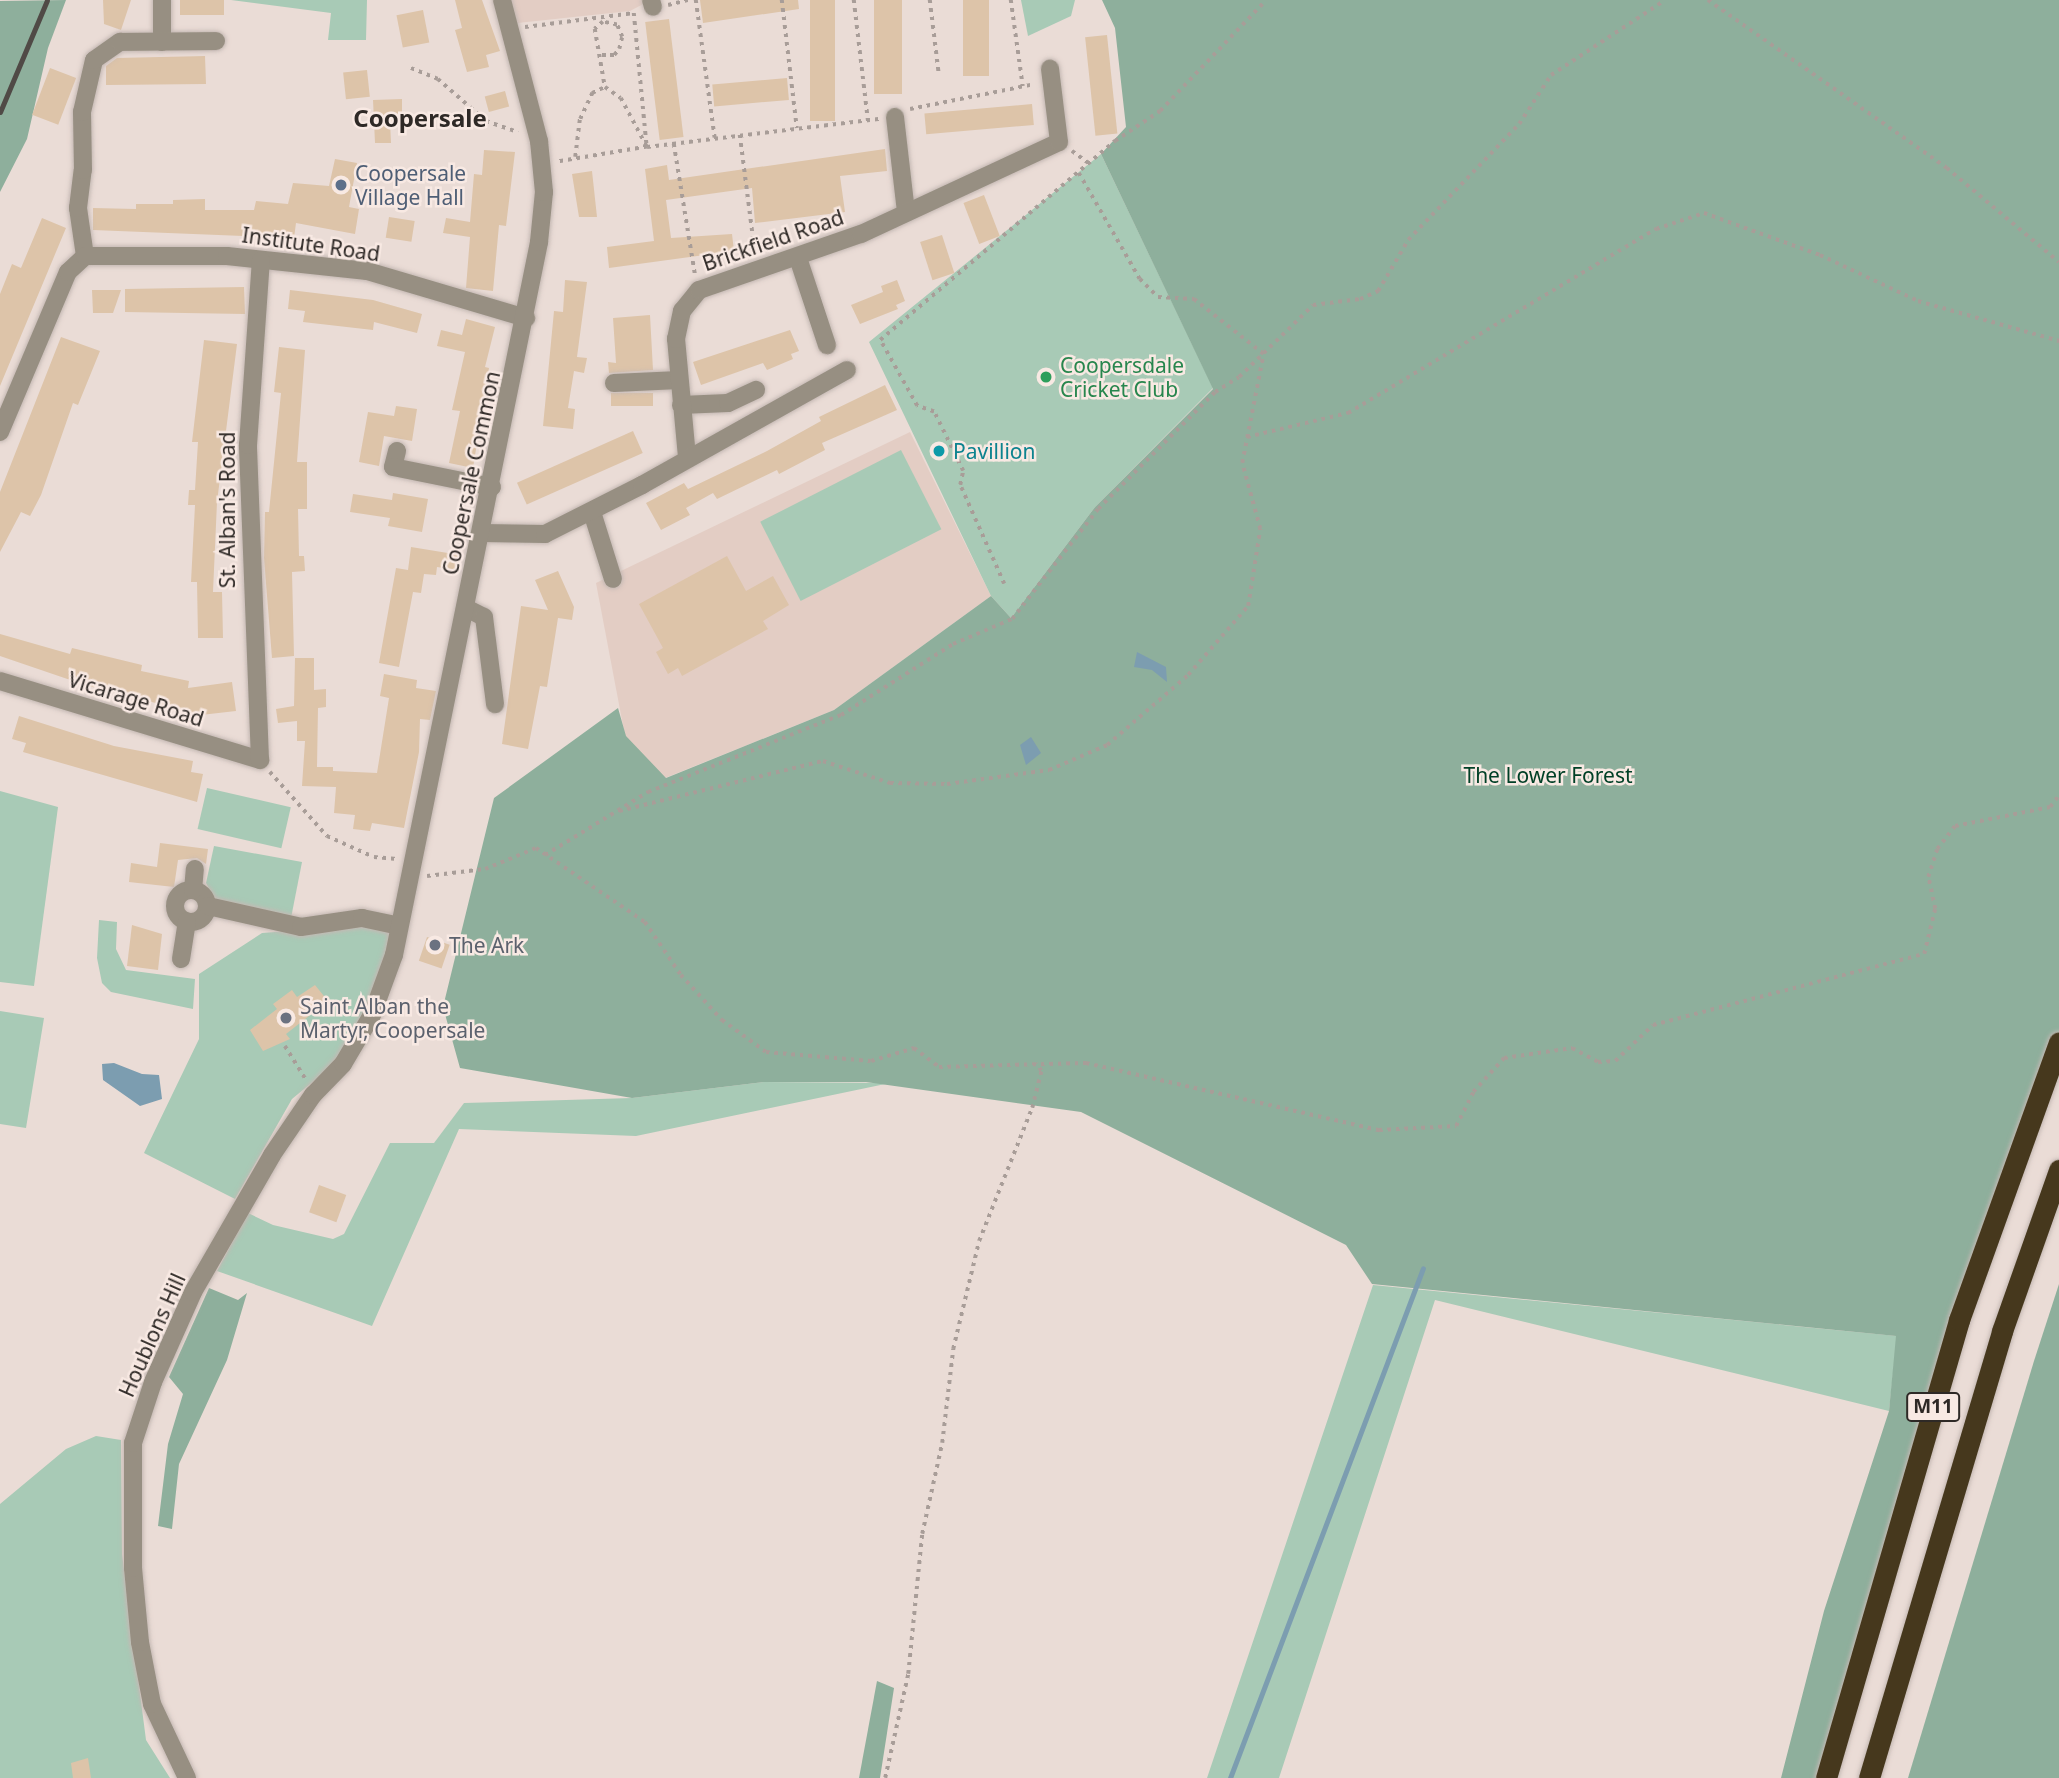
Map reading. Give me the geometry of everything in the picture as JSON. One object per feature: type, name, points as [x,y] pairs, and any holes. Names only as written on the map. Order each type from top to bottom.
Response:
[{"type":"highway","name":"M11","points":[[1826,1778],[1959,1320],[2059,1042]]},
{"type":"highway","name":"M11","points":[[1870,1778],[2002,1331],[2059,1170]]},
{"type":"street","points":[[162,0],[162,42]]},
{"type":"street","name":"Coopersale Common","points":[[394,955],[492,486],[539,242],[543,165],[538,132],[502,0]]},
{"type":"street","points":[[0,432],[68,272],[85,256],[78,208],[83,170],[82,113],[94,60],[105,48],[120,42],[216,41]]},
{"type":"street","name":"Brickfield Road","points":[[687,457],[681,405],[678,329],[682,311],[699,290],[757,268],[799,258],[1059,142],[1051,75]]},
{"type":"street","points":[[895,117],[906,212]]},
{"type":"street","name":"Institute Road","points":[[85,256],[261,260],[367,271],[526,318]]},
{"type":"street","points":[[799,258],[827,345]]},
{"type":"street","name":"St. Alban's Road","points":[[260,760],[248,445],[261,260]]},
{"type":"street","points":[[482,533],[545,534],[592,512],[847,370]]},
{"type":"street","points":[[614,383],[680,380]]},
{"type":"street","points":[[681,405],[722,405],[756,390]]},
{"type":"street","points":[[397,451],[393,467],[492,486]]},
{"type":"street","points":[[592,512],[612,579]]},
{"type":"street","points":[[466,608],[484,617],[495,704]]},
{"type":"street","name":"Vicarage Road","points":[[0,681],[260,760]]},
{"type":"street","points":[[193,890],[195,869]]},
{"type":"street","points":[[193,890],[203,894],[208,906],[199,920],[187,921],[180,917],[175,905],[182,892],[193,890]]},
{"type":"street","points":[[208,906],[301,927],[362,918],[400,926]]},
{"type":"street","points":[[181,959],[187,921]]},
{"type":"street","name":"Houblons Hill","points":[[187,1778],[152,1704],[140,1642],[133,1568],[133,1443],[153,1382],[193,1292],[272,1155],[313,1094],[343,1064],[372,1015],[394,955]]},
{"type":"path","points":[[696,0],[715,138]]},
{"type":"path","points":[[782,0],[797,128]]},
{"type":"path","points":[[855,0],[868,120]]},
{"type":"path","points":[[930,0],[939,74]]},
{"type":"path","points":[[1012,0],[1023,86]]},
{"type":"path","points":[[1004,584],[960,485],[963,471],[934,412],[917,406],[880,340],[1079,173],[1160,111],[1266,0]]},
{"type":"path","points":[[545,855],[648,792],[841,715],[953,644],[1012,619],[1098,509],[1137,467],[1215,392],[1264,354],[1313,305],[1360,299],[1378,291],[1408,240],[1519,124],[1551,75],[1665,0]]},
{"type":"path","points":[[1708,0],[1947,168],[2059,262]]},
{"type":"path","points":[[512,29],[602,20],[634,13],[647,147]]},
{"type":"path","points":[[602,20],[595,29],[594,45],[602,55],[605,88]]},
{"type":"path","points":[[602,20],[617,25],[622,37],[614,55],[602,55]]},
{"type":"path","points":[[411,68],[438,79],[486,121],[509,131],[538,132]]},
{"type":"path","points":[[543,165],[674,143],[895,117],[917,105],[1023,86],[1051,75]]},
{"type":"path","points":[[605,88],[621,98],[647,147]]},
{"type":"path","points":[[575,158],[580,119],[592,93],[605,88]]},
{"type":"path","points":[[740,135],[757,268]]},
{"type":"path","points":[[674,143],[699,290]]},
{"type":"path","points":[[1079,173],[1140,279],[1158,297],[1194,299],[1264,354]]},
{"type":"path","points":[[1247,437],[1348,413],[1656,229],[1704,213],[1820,255],[1918,301],[2059,341]]},
{"type":"path","points":[[615,812],[823,761],[890,783],[947,784],[1049,770],[1107,745],[1188,675],[1248,606],[1260,529],[1242,463],[1264,354]]},
{"type":"path","points":[[260,760],[327,836],[374,857],[412,860],[423,876],[485,869],[536,848],[645,922],[681,975],[723,1020],[766,1052],[871,1061],[914,1048],[939,1067],[1036,1063],[1113,1067],[1379,1130],[1455,1126],[1473,1092],[1504,1058],[1572,1048],[1598,1062],[1615,1061],[1653,1025],[1924,954],[1935,909],[1928,877],[1937,849],[1955,826],[2050,807],[2059,795]]},
{"type":"path","points":[[285,1046],[313,1094]]},
{"type":"path","points":[[885,1778],[908,1674],[922,1534],[942,1443],[953,1349],[979,1241],[1032,1108],[1041,1071],[1036,1063]]},
{"type":"shaded area","points":[[500,0],[647,2],[630,11],[507,24]]},
{"type":"shaded area","points":[[910,432],[991,596],[834,710],[665,778],[625,736],[596,583]]},
{"type":"green space","points":[[66,0],[48,48],[27,139],[0,192],[0,1]]},
{"type":"green space","points":[[231,0],[367,0],[366,40],[328,40],[331,13]]},
{"type":"green space","points":[[1021,0],[1075,0],[1071,16],[1028,36]]},
{"type":"green space","name":"The Lower Forest","points":[[1102,0],[2059,0],[2059,1034],[1825,1778],[1781,1778],[1824,1611],[1889,1411],[1896,1336],[1372,1284],[1346,1245],[1081,1112],[866,1082],[764,1082],[632,1098],[460,1068],[443,1007],[494,798],[618,708],[626,736],[666,778],[834,710],[991,596],[1011,618],[1095,507],[1213,389],[1101,154],[1126,127],[1115,28]]},
{"type":"green space","name":"Coopersdale Cricket Club","points":[[1101,154],[1213,388],[1095,507],[1011,618],[991,596],[869,342]]},
{"type":"green space","points":[[901,450],[941,529],[801,601],[760,522]]},
{"type":"green space","points":[[207,788],[291,807],[281,848],[198,829]]},
{"type":"green space","points":[[0,791],[58,807],[34,986],[0,982]]},
{"type":"green space","points":[[214,846],[302,862],[291,918],[217,904],[206,883]]},
{"type":"green space","points":[[99,920],[117,922],[116,949],[126,970],[195,979],[193,1009],[111,992],[102,983],[97,958]]},
{"type":"green space","points":[[364,925],[390,932],[383,968],[366,1014],[338,1061],[292,1099],[235,1199],[144,1153],[199,1039],[199,974],[262,933]]},
{"type":"green space","points":[[0,1011],[44,1018],[26,1128],[0,1124]]},
{"type":"green space","points":[[764,1082],[890,1083],[636,1136],[459,1129],[372,1326],[217,1271],[248,1213],[273,1225],[333,1239],[344,1234],[390,1143],[434,1143],[464,1103],[632,1098]]},
{"type":"green space","points":[[2059,1284],[2059,1778],[1908,1778],[2034,1361]]},
{"type":"green space","points":[[1373,1285],[1897,1336],[1889,1411],[1435,1300],[1279,1778],[1207,1778]]},
{"type":"green space","points":[[209,1288],[238,1300],[247,1293],[227,1360],[179,1464],[172,1529],[158,1526],[168,1444],[183,1394],[169,1377]]},
{"type":"green space","points":[[96,1436],[121,1440],[122,1554],[146,1740],[170,1778],[0,1778],[0,1504],[66,1449]]},
{"type":"green space","points":[[877,1681],[894,1688],[880,1778],[859,1778]]},
{"type":"water","points":[[1137,652],[1166,667],[1167,682],[1152,670],[1134,667]]},
{"type":"water","points":[[1031,737],[1041,753],[1026,765],[1020,745]]},
{"type":"water","points":[[114,1063],[142,1074],[159,1075],[162,1099],[140,1106],[103,1080],[102,1064]]},
{"type":"building","points":[[103,0],[131,0],[121,30],[104,24]]},
{"type":"building","points":[[180,0],[224,0],[224,15],[180,15]]},
{"type":"building","points":[[455,0],[482,0],[500,51],[486,55],[489,67],[467,72],[455,30],[462,28]]},
{"type":"building","points":[[700,0],[798,0],[799,9],[703,23]]},
{"type":"building","points":[[810,0],[835,0],[835,121],[810,121]]},
{"type":"building","points":[[874,0],[902,0],[902,94],[874,94]]},
{"type":"building","points":[[963,0],[989,0],[989,76],[963,76]]},
{"type":"building","points":[[423,10],[429,42],[403,48],[396,15]]},
{"type":"building","points":[[669,19],[684,137],[660,140],[645,22]]},
{"type":"building","points":[[1107,35],[1117,133],[1095,136],[1085,37]]},
{"type":"building","points":[[205,56],[206,84],[106,85],[106,66],[117,58]]},
{"type":"building","points":[[50,68],[76,78],[58,125],[32,115]]},
{"type":"building","points":[[367,70],[370,97],[346,99],[343,73]]},
{"type":"building","points":[[787,78],[789,100],[714,106],[712,85]]},
{"type":"building","points":[[505,91],[509,106],[489,112],[485,96]]},
{"type":"building","points":[[402,99],[402,122],[390,122],[391,143],[375,143],[373,100]]},
{"type":"building","points":[[1032,104],[1034,125],[926,134],[924,113]]},
{"type":"building","points":[[885,149],[887,171],[840,176],[845,212],[755,223],[752,188],[666,200],[671,238],[732,234],[734,251],[609,268],[607,247],[654,241],[645,169],[667,165],[669,180]]},
{"type":"building","points":[[484,150],[515,152],[506,226],[499,225],[493,291],[466,288],[470,237],[443,233],[446,218],[470,222],[474,174],[482,175]]},
{"type":"building","points":[[335,159],[357,163],[349,207],[359,209],[355,234],[296,223],[294,238],[93,230],[93,208],[136,209],[136,204],[173,204],[173,200],[205,199],[205,210],[254,210],[256,201],[288,204],[293,183],[329,186]]},
{"type":"building","points":[[592,171],[597,217],[579,217],[572,174]]},
{"type":"building","points":[[984,195],[1000,236],[979,244],[963,203]]},
{"type":"building","points":[[389,217],[415,221],[411,242],[386,238]]},
{"type":"building","points":[[42,218],[66,228],[0,386],[0,294],[12,264],[21,268]]},
{"type":"building","points":[[942,235],[954,273],[932,280],[920,242]]},
{"type":"building","points":[[565,280],[587,282],[577,357],[587,358],[584,373],[574,371],[568,408],[575,409],[573,429],[543,426],[554,311],[563,312]]},
{"type":"building","points":[[897,280],[905,301],[896,305],[898,309],[860,324],[851,305],[883,292],[881,286]]},
{"type":"building","points":[[244,287],[245,314],[125,312],[125,289]]},
{"type":"building","points":[[92,290],[121,290],[113,313],[93,313]]},
{"type":"building","points":[[290,290],[373,300],[422,314],[417,333],[374,322],[373,330],[303,322],[305,311],[288,309]]},
{"type":"building","points":[[650,315],[653,370],[609,373],[608,362],[616,363],[613,318]]},
{"type":"building","points":[[466,319],[495,327],[485,367],[489,368],[473,468],[449,463],[460,411],[452,410],[465,352],[437,346],[441,330],[462,335]]},
{"type":"building","points":[[790,330],[799,351],[791,354],[793,359],[767,370],[763,363],[701,385],[693,362]]},
{"type":"building","points":[[61,337],[100,351],[78,405],[73,403],[41,495],[30,516],[21,512],[0,552],[0,492]]},
{"type":"building","points":[[204,340],[237,344],[217,502],[213,592],[222,592],[223,638],[198,638],[197,582],[191,582],[195,505],[188,505],[189,490],[195,490],[198,442],[192,442]]},
{"type":"building","points":[[279,347],[305,350],[297,462],[307,462],[307,509],[298,509],[299,556],[304,556],[305,571],[292,572],[294,656],[272,658],[264,558],[265,512],[269,512],[281,393],[274,392]]},
{"type":"building","points":[[885,385],[897,410],[822,443],[825,450],[779,474],[777,470],[717,499],[713,493],[686,508],[690,515],[661,530],[646,503],[684,483],[688,489],[767,451],[821,421],[819,417]]},
{"type":"building","points":[[611,393],[653,393],[653,406],[611,406]]},
{"type":"building","points":[[396,406],[417,409],[412,441],[384,436],[379,466],[359,462],[368,412],[394,416]]},
{"type":"building","points":[[633,431],[643,453],[527,505],[517,483]]},
{"type":"building","points":[[393,493],[428,499],[422,532],[388,526],[390,518],[350,512],[353,494],[392,500]]},
{"type":"building","points":[[411,547],[460,555],[457,570],[437,567],[436,575],[424,574],[421,593],[413,592],[399,667],[379,663],[396,568],[408,570]]},
{"type":"building","points":[[727,556],[746,591],[773,576],[789,605],[763,621],[768,629],[682,676],[678,668],[668,674],[656,652],[663,648],[639,604]]},
{"type":"building","points":[[558,571],[574,607],[572,620],[558,618],[547,687],[540,686],[528,749],[502,744],[521,606],[548,610],[535,580]]},
{"type":"building","points":[[0,634],[70,654],[72,648],[142,665],[141,671],[189,681],[188,688],[232,682],[236,711],[192,716],[191,712],[85,685],[0,656]]},
{"type":"building","points":[[295,658],[314,658],[314,690],[326,689],[326,707],[318,708],[317,767],[333,767],[333,771],[377,773],[389,698],[380,696],[384,674],[417,680],[416,688],[436,691],[430,720],[420,719],[419,752],[404,828],[372,823],[370,831],[353,829],[355,815],[334,813],[336,787],[302,786],[305,741],[297,741],[297,721],[278,723],[276,709],[294,706]]},
{"type":"building","points":[[19,716],[114,746],[193,761],[191,772],[203,774],[197,802],[23,752],[26,743],[12,739]]},
{"type":"building","points":[[160,843],[208,849],[206,864],[197,858],[178,860],[174,887],[129,882],[131,863],[157,867]]},
{"type":"building","points":[[132,925],[162,934],[158,970],[127,966]]},
{"type":"building","points":[[427,937],[450,945],[442,968],[419,961]]},
{"type":"building","name":"Saint Alban the Martyr, Coopersale","points":[[315,985],[328,1001],[286,1034],[290,1039],[263,1051],[250,1030],[277,1009],[273,1004],[292,990],[297,997]]},
{"type":"building","points":[[319,1185],[346,1195],[336,1222],[309,1212]]},
{"type":"building","points":[[88,1758],[91,1778],[73,1778],[71,1763]]},
{"type":"waterway","points":[[1230,1778],[1423,1268]]},
{"type":"railway","points":[[0,112],[47,0]]},
{"type":"place","name":"Coopersale Village Hall","points":[[341,185]]},
{"type":"place","name":"Coopersdale Cricket Club","points":[[1046,377]]},
{"type":"place","name":"Pavillion","points":[[939,451]]},
{"type":"place","name":"The Ark","points":[[435,945]]},
{"type":"place","name":"Saint Alban the Martyr, Coopersale","points":[[286,1018]]},
{"type":"district","name":"Coopersale","points":[[420,118]]}]
